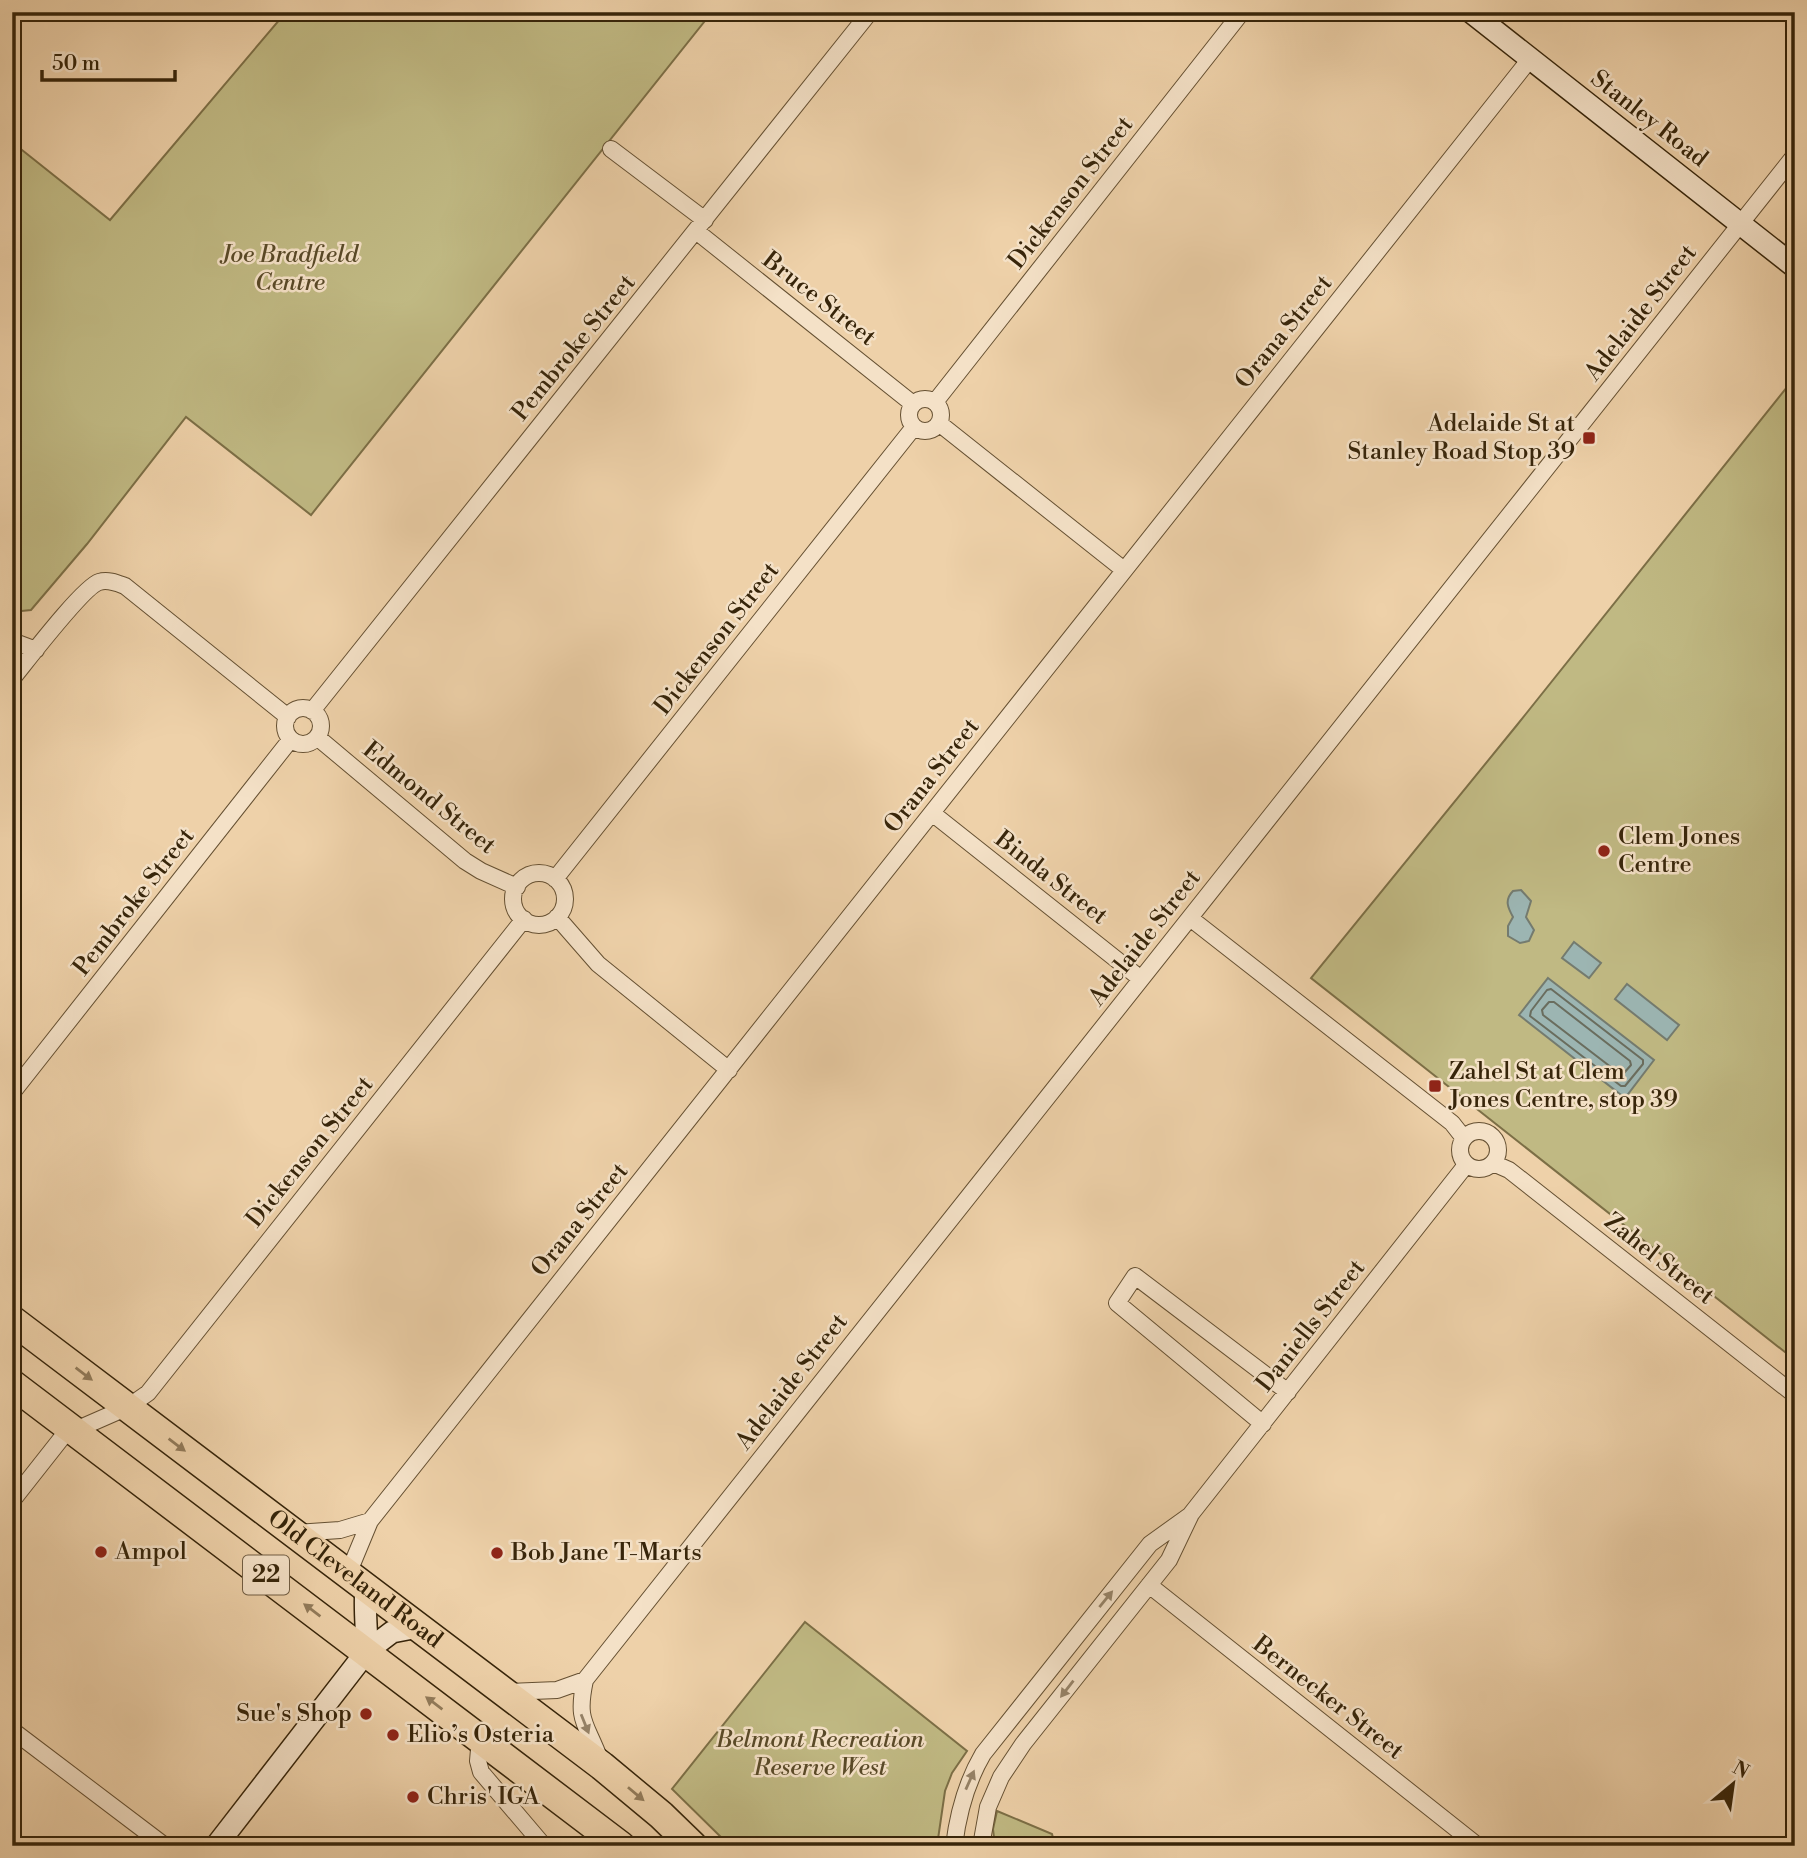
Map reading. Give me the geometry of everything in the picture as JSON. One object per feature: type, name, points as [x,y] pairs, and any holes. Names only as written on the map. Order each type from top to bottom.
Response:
[{"type":"highway","name":"Old Cleveland Road","points":[[12,1320],[602,1766],[661,1815],[693,1846]]},
{"type":"highway","name":"Old Cleveland Road","points":[[12,1384],[621,1846]]},
{"type":"main road","name":"Stanley Road","points":[[1471,12],[1795,267]]},
{"type":"main road","points":[[357,1581],[367,1631],[367,1651]]},
{"type":"main road","points":[[216,1846],[367,1651],[391,1632],[418,1627]]},
{"type":"street","name":"Pembroke Street","points":[[312,712],[870,12]]},
{"type":"street","name":"Dickenson Street","points":[[934,402],[1242,12]]},
{"type":"street","name":"Orana Street","points":[[357,1581],[370,1521],[1530,59]]},
{"type":"street","name":"Bruce Street","points":[[611,149],[913,404]]},
{"type":"street","name":"Adelaide Street","points":[[585,1679],[1795,155]]},
{"type":"street","points":[[922,399],[934,402],[942,413],[940,424],[926,432],[914,427],[909,414],[913,404],[922,399]]},
{"type":"street","points":[[940,424],[1124,570]]},
{"type":"street","name":"Dickenson Street","points":[[555,879],[914,427]]},
{"type":"street","points":[[12,679],[78,601],[97,582],[109,580],[125,586],[288,717]]},
{"type":"street","points":[[12,641],[36,650]]},
{"type":"street","points":[[307,709],[312,712],[319,720],[317,737],[302,744],[291,739],[285,729],[288,717],[296,710],[307,709]]},
{"type":"street","name":"Edmond Street","points":[[317,737],[465,861],[517,887]]},
{"type":"street","name":"Pembroke Street","points":[[12,1093],[291,739]]},
{"type":"street","name":"Binda Street","points":[[932,813],[1141,979]]},
{"type":"street","points":[[547,874],[564,890],[564,908],[558,917],[544,925],[535,925],[524,919],[515,908],[513,899],[517,887],[531,875],[547,874]]},
{"type":"street","points":[[558,917],[598,964],[729,1070]]},
{"type":"street","points":[[1190,918],[1452,1123],[1463,1137]]},
{"type":"street","name":"Dickenson Street","points":[[73,1430],[128,1407],[148,1394],[524,919]]},
{"type":"street","points":[[1479,1130],[1488,1132],[1498,1146],[1493,1163],[1485,1168],[1475,1169],[1466,1165],[1460,1157],[1459,1146],[1463,1137],[1479,1130]]},
{"type":"street","name":"Zahel Street","points":[[1493,1163],[1509,1170],[1795,1395]]},
{"type":"street","name":"Daniells Street","points":[[981,1846],[988,1807],[1001,1777],[1023,1744],[1169,1560],[1191,1514],[1466,1165]]},
{"type":"street","points":[[1263,1424],[1117,1303],[1135,1276],[1288,1392]]},
{"type":"street","points":[[12,1501],[58,1442],[73,1430]]},
{"type":"street","name":"Daniells Street","points":[[954,1846],[966,1788],[983,1754],[1150,1544],[1191,1514]]},
{"type":"street","points":[[296,1533],[340,1530],[370,1521]]},
{"type":"street","name":"Bernecker Street","points":[[1149,1585],[1478,1846]]},
{"type":"street","points":[[505,1692],[557,1689],[585,1679],[581,1702],[582,1719],[592,1737],[602,1766]]},
{"type":"street","points":[[12,1730],[165,1846]]},
{"type":"street","points":[[480,1738],[478,1761],[481,1773],[543,1844]]},
{"type":"green space","name":"Joe Bradfield Centre","points":[[286,12],[712,12],[311,515],[186,417],[87,544],[31,610],[12,612],[12,142],[110,220]]},
{"type":"green space","name":"Clem Jones Centre","points":[[1795,377],[1795,1360],[1311,978]]},
{"type":"green space","name":"Belmont Recreation Reserve West","points":[[805,1622],[967,1751],[952,1773],[945,1791],[937,1846],[730,1846],[672,1789]]},
{"type":"green space","points":[[997,1811],[1052,1834],[1055,1846],[995,1846],[993,1829]]},
{"type":"water","points":[[1521,890],[1531,901],[1526,917],[1534,930],[1529,941],[1520,943],[1508,936],[1508,926],[1513,917],[1508,901],[1513,891]]},
{"type":"water","points":[[1574,942],[1601,963],[1589,978],[1562,958]]},
{"type":"water","points":[[1548,978],[1654,1060],[1625,1098],[1519,1015]]},
{"type":"water","points":[[1627,984],[1679,1025],[1667,1040],[1615,999]]},
{"type":"place","name":"Adelaide St at Stanley Road Stop 39","points":[[1589,438]]},
{"type":"place","name":"Clem Jones Centre","points":[[1604,851]]},
{"type":"place","name":"Zahel St at Clem Jones Centre, stop 39","points":[[1435,1086]]},
{"type":"place","name":"Ampol","points":[[101,1552]]},
{"type":"place","name":"Bob Jane T-Marts","points":[[497,1553]]},
{"type":"place","name":"Sue's Shop","points":[[366,1714]]},
{"type":"place","name":"Elio’s Osteria","points":[[393,1735]]},
{"type":"place","name":"Chris' IGA","points":[[413,1797]]}]
